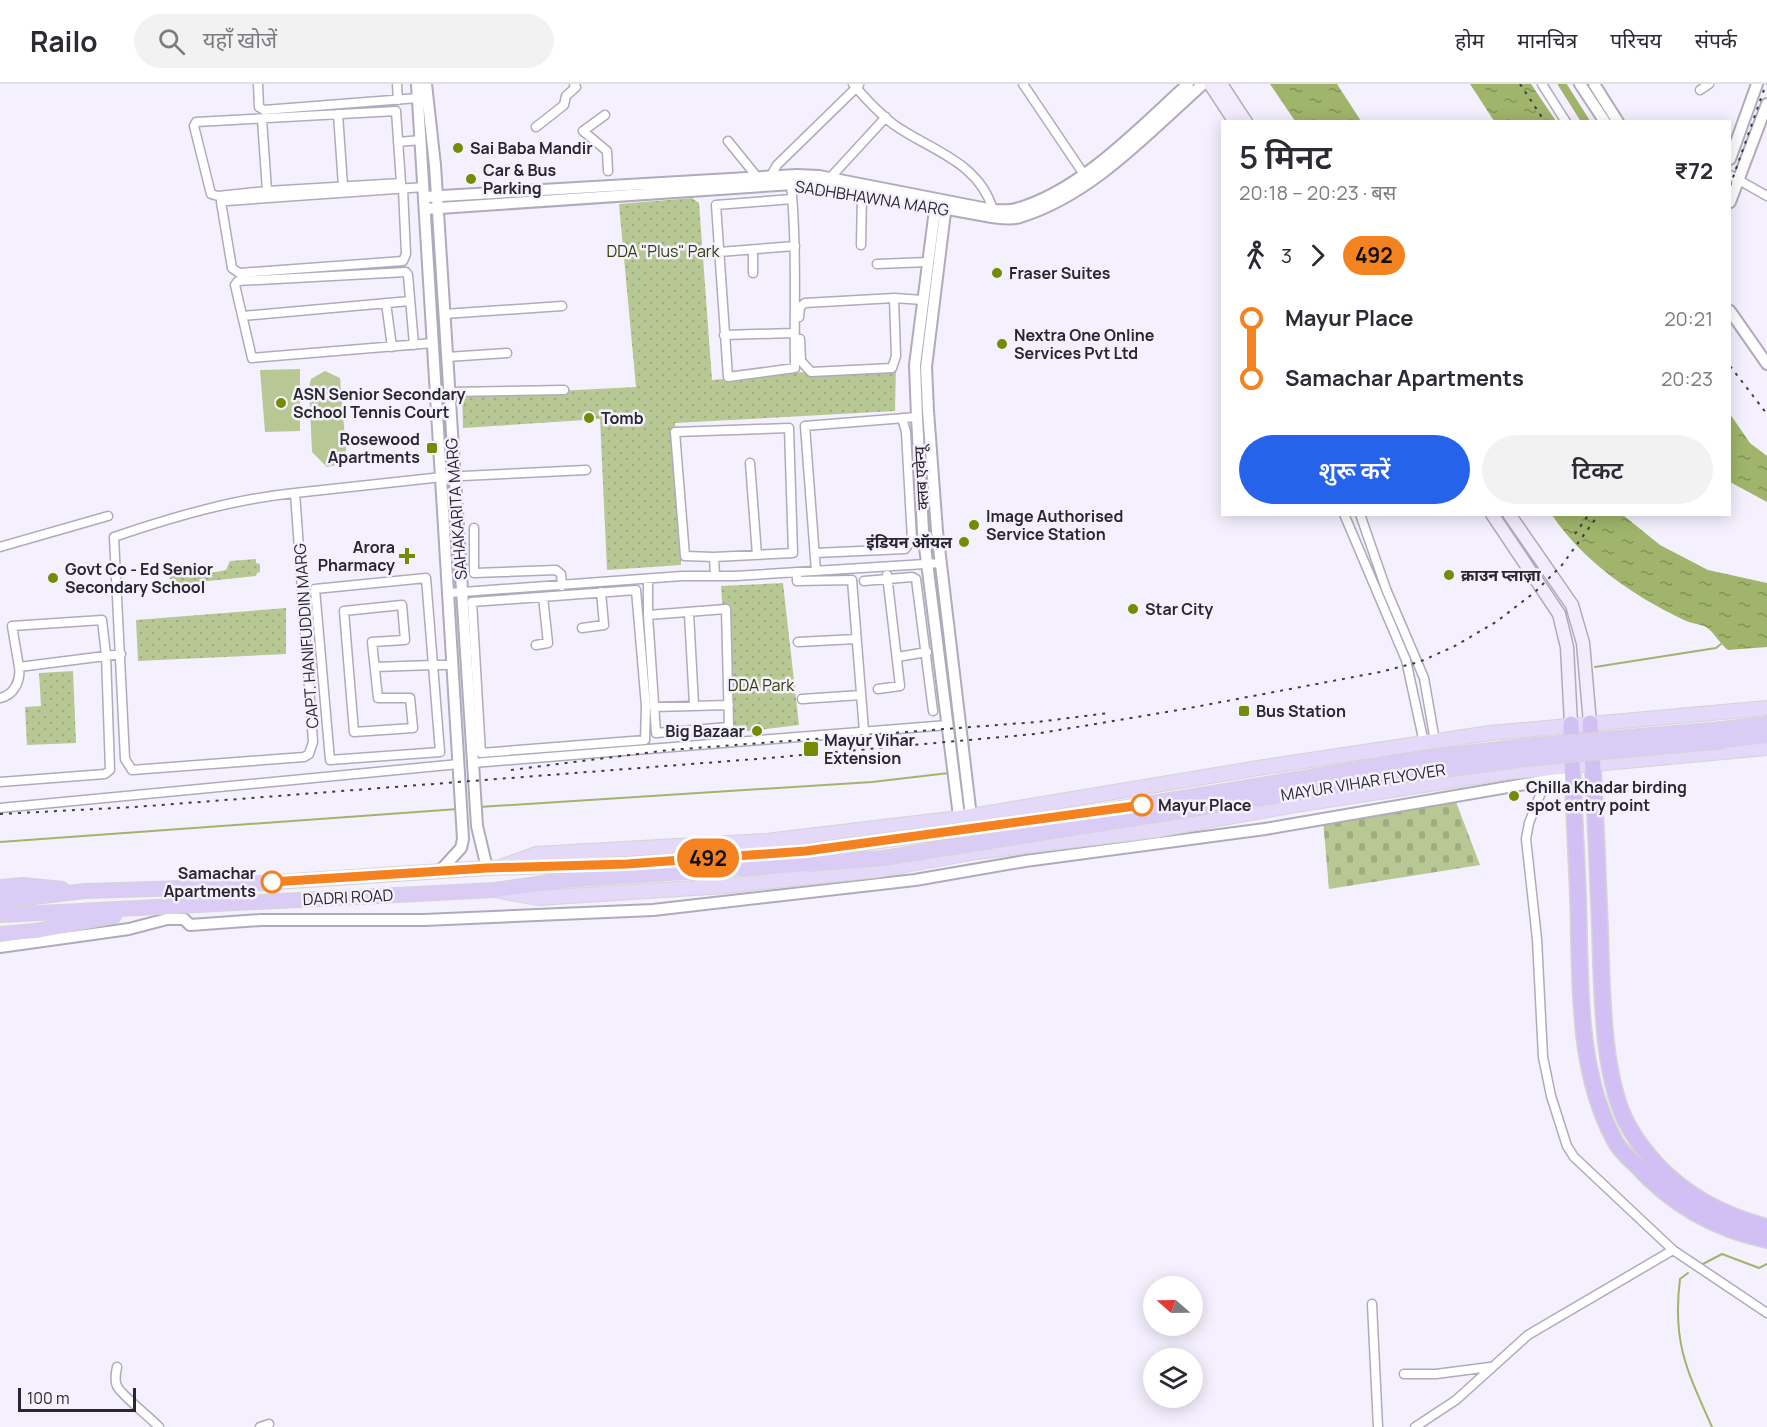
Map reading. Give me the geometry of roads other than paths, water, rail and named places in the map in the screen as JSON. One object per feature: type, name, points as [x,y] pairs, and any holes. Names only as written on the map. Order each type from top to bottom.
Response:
[{"type":"highway","points":[[1590,723],[1609,1071],[1629,1128],[1656,1166],[1676,1184],[1726,1214],[1765,1233]]},
{"type":"highway","points":[[1571,724],[1580,938],[1590,1078],[1615,1143],[1672,1200],[1698,1217],[1725,1229],[1765,1233]]},
{"type":"highway","name":"MAYUR VIHAR FLYOVER","points":[[491,868],[575,865],[817,849],[1104,811],[1411,760],[1581,740],[1767,724]]},
{"type":"highway","name":"MAYUR VIHAR FLYOVER","points":[[495,890],[565,880],[883,858],[1413,774],[1525,759],[1767,736]]},
{"type":"highway","name":"DADRI ROAD","points":[[85,891],[186,888],[491,868]]},
{"type":"highway","points":[[0,887],[23,885],[85,891]]},
{"type":"highway","name":"DADRI ROAD","points":[[166,905],[495,890]]},
{"type":"highway","points":[[0,901],[85,891]]},
{"type":"highway","points":[[0,915],[166,905]]},
{"type":"highway","points":[[0,934],[35,931],[166,905]]},
{"type":"main road","points":[[1210,84],[1234,120]]},
{"type":"main road","points":[[1221,84],[1245,120]]},
{"type":"main road","points":[[1493,516],[1559,614],[1567,647],[1571,724]]},
{"type":"main road","points":[[1510,516],[1572,605],[1583,643],[1590,723]]},
{"type":"main road","points":[[491,868],[536,854],[766,841],[965,817],[1429,742],[1571,724],[1767,708]]},
{"type":"main road","points":[[1663,716],[1651,726],[1648,739],[1656,751],[1669,756]]},
{"type":"main road","points":[[495,890],[538,898],[725,886],[878,870],[970,853],[1156,836],[1295,805],[1507,772],[1572,771],[1593,764],[1767,748]]},
{"type":"main road","points":[[871,828],[883,834],[890,844],[888,856],[878,870]]},
{"type":"street","points":[[258,84],[259,107],[264,110],[418,98]]},
{"type":"street","points":[[397,84],[398,100]]},
{"type":"street","name":"SAHAKARITA MARG","points":[[417,84],[463,827],[461,848],[440,871]]},
{"type":"street","name":"SAHAKARITA MARG","points":[[426,84],[437,202],[454,478],[467,592],[477,826],[491,868]]},
{"type":"street","points":[[536,127],[564,105],[566,96],[576,87],[574,84]]},
{"type":"street","points":[[1023,84],[1083,174]]},
{"type":"street","name":"SADHBHAWNA MARG","points":[[424,198],[437,202],[791,184],[816,185],[862,194],[941,204],[1015,210],[1051,194],[1096,166],[1188,84]]},
{"type":"street","name":"SADHBHAWNA MARG","points":[[437,202],[808,175],[830,178],[992,217],[1017,218],[1046,206],[1101,174],[1203,84]]},
{"type":"street","points":[[1542,84],[1565,120]]},
{"type":"street","points":[[1580,84],[1604,120]]},
{"type":"street","points":[[1594,84],[1617,120]]},
{"type":"street","points":[[1700,90],[1709,84]]},
{"type":"street","points":[[1731,156],[1757,84]]},
{"type":"street","points":[[770,177],[777,165],[831,115],[856,85],[886,117],[965,167],[990,200],[993,210]]},
{"type":"street","points":[[1731,193],[1734,177],[1767,104]]},
{"type":"street","points":[[396,111],[402,183],[214,196],[194,126],[200,122],[338,114],[396,111]]},
{"type":"street","points":[[338,114],[343,186]]},
{"type":"street","points":[[605,114],[583,131],[607,151],[608,171]]},
{"type":"street","points":[[830,178],[886,117]]},
{"type":"street","points":[[262,118],[267,191]]},
{"type":"street","points":[[398,142],[421,140]]},
{"type":"street","points":[[728,141],[758,178]]},
{"type":"street","points":[[1734,177],[1767,196]]},
{"type":"street","points":[[791,184],[792,199],[795,246],[795,368],[728,377],[716,205],[718,203],[792,199]]},
{"type":"street","points":[[403,189],[406,254],[403,261],[239,273],[232,268],[220,202],[403,189],[424,198]]},
{"type":"street","points":[[861,245],[862,194]]},
{"type":"street","name":"क्लब एवेन्यू","points":[[941,204],[922,300],[915,365],[917,417],[928,564],[951,757],[955,783],[965,817]]},
{"type":"street","name":"क्लब एवेन्यू","points":[[941,204],[926,367],[941,563],[966,782],[965,817]]},
{"type":"street","points":[[719,252],[795,246]]},
{"type":"street","points":[[753,251],[753,273]]},
{"type":"street","points":[[877,264],[928,262]]},
{"type":"street","points":[[414,345],[406,272],[238,281],[235,287],[250,356],[254,358],[392,347],[414,345],[433,343]]},
{"type":"street","points":[[894,298],[896,356],[892,368],[817,373],[803,365],[799,312],[804,303],[894,298],[922,300]]},
{"type":"street","points":[[243,316],[410,301]]},
{"type":"street","points":[[386,303],[392,347]]},
{"type":"street","points":[[444,314],[562,306]]},
{"type":"street","points":[[1731,312],[1767,364]]},
{"type":"street","points":[[724,335],[794,333]]},
{"type":"street","points":[[447,357],[507,353]]},
{"type":"street","points":[[449,392],[564,390]]},
{"type":"street","points":[[816,571],[805,426],[917,417]]},
{"type":"street","points":[[814,554],[904,549],[909,545],[912,540],[906,432],[902,418]]},
{"type":"street","points":[[789,428],[793,553],[714,557],[685,556],[675,432],[789,428]]},
{"type":"street","points":[[750,463],[757,555]]},
{"type":"street","name":"CAPT. HANIFUDDIN MARG","points":[[295,493],[313,742],[309,754],[304,757],[132,770],[125,759],[122,654],[114,537],[180,516],[265,496],[441,477],[586,470]]},
{"type":"street","points":[[0,547],[108,516]]},
{"type":"street","points":[[1345,516],[1406,660],[1429,742]]},
{"type":"street","points":[[1361,516],[1386,589],[1424,678],[1429,742]]},
{"type":"street","points":[[474,528],[474,573],[556,570],[561,574],[562,586]]},
{"type":"street","points":[[714,557],[715,576]]},
{"type":"street","points":[[449,593],[629,580],[941,563]]},
{"type":"street","points":[[878,689],[900,686],[886,566]]},
{"type":"street","points":[[797,572],[797,581],[852,580],[864,731]]},
{"type":"street","points":[[864,581],[912,577],[916,579],[933,711]]},
{"type":"street","points":[[426,578],[433,665],[440,752],[330,760],[315,589],[426,578]]},
{"type":"street","points":[[648,579],[648,615],[656,733],[729,727],[726,609],[648,615]]},
{"type":"street","points":[[629,580],[630,590]]},
{"type":"street","points":[[467,592],[472,602],[481,753],[645,740],[640,618],[636,590],[472,602]]},
{"type":"street","points":[[582,628],[604,625],[601,592]]},
{"type":"street","points":[[536,645],[548,643],[543,597]]},
{"type":"street","points":[[402,604],[405,640],[372,642],[375,667],[378,698],[410,698],[413,728],[354,732],[351,699],[344,611],[402,604]]},
{"type":"street","points":[[689,613],[694,705]]},
{"type":"street","points":[[0,698],[7,696],[15,687],[20,675],[12,626],[22,623],[102,620],[106,655],[108,773],[0,782]]},
{"type":"street","points":[[798,642],[856,639]]},
{"type":"street","points":[[897,657],[927,652]]},
{"type":"street","points":[[18,667],[122,654]]},
{"type":"street","points":[[375,667],[453,665]]},
{"type":"street","points":[[802,699],[861,695]]},
{"type":"street","points":[[654,707],[729,705]]},
{"type":"street","points":[[473,764],[948,724]]},
{"type":"street","points":[[0,808],[459,764]]},
{"type":"street","points":[[0,947],[129,929],[167,919],[184,920],[190,925],[261,920],[424,920],[653,910],[915,880],[1156,836],[1265,829],[1546,780],[1572,771]]},
{"type":"street","points":[[1546,780],[1528,823],[1526,839],[1539,960],[1543,1057],[1551,1096],[1570,1152],[1673,1250],[1767,1313]]},
{"type":"street","points":[[965,817],[970,853]]},
{"type":"street","points":[[1415,1427],[1456,1400],[1528,1335],[1673,1250]]},
{"type":"street","points":[[1372,1304],[1378,1427]]},
{"type":"street","points":[[117,1367],[116,1379],[119,1389],[145,1411],[159,1427]]},
{"type":"street","points":[[1404,1374],[1437,1374],[1491,1367]]},
{"type":"street","points":[[260,1427],[269,1424]]},
{"type":"water","points":[[1270,84],[1337,84],[1360,120],[1294,120]]},
{"type":"water","points":[[1470,84],[1531,84],[1555,120],[1493,120]]},
{"type":"water","points":[[1731,415],[1750,443],[1767,456],[1767,502],[1731,483]]},
{"type":"water","points":[[1553,516],[1624,516],[1660,545],[1708,570],[1767,583],[1767,647],[1728,650],[1706,627],[1684,620],[1646,600],[1610,576],[1564,532]]},
{"type":"waterway","points":[[1562,84],[1585,120]]},
{"type":"waterway","points":[[1595,667],[1716,648],[1721,644]]},
{"type":"waterway","points":[[479,807],[872,782],[949,773]]},
{"type":"waterway","points":[[0,842],[458,809]]},
{"type":"waterway","points":[[1701,1265],[1722,1254],[1759,1268],[1767,1264]]},
{"type":"waterway","points":[[1688,1273],[1680,1279],[1678,1301],[1680,1339],[1695,1389],[1712,1427]]},
{"type":"railway","points":[[1520,84],[1544,120]]},
{"type":"railway","points":[[1731,183],[1766,84]]},
{"type":"railway","points":[[1731,367],[1767,414]]},
{"type":"railway","points":[[1575,534],[1588,516]]},
{"type":"railway","points":[[0,814],[135,807],[769,758],[1035,734],[1179,710],[1380,672],[1419,662],[1453,647],[1496,622],[1535,592],[1562,565],[1598,516]]},
{"type":"railway","points":[[511,770],[669,750],[1037,722],[1109,713]]},
{"type":"place","name":"Sai Baba Mandir","points":[[458,148]]},
{"type":"place","name":"Car & Bus Parking","points":[[471,179]]},
{"type":"place","name":"Fraser Suites","points":[[997,273]]},
{"type":"place","name":"Nextra One Online Services Pvt Ltd","points":[[1002,344]]},
{"type":"place","name":"ASN Senior Secondary School Tennis Court","points":[[281,403]]},
{"type":"place","name":"Tomb","points":[[589,418]]},
{"type":"place","name":"Rosewood Apartments","points":[[432,448]]},
{"type":"place","name":"Image Authorised Service Station","points":[[974,525]]},
{"type":"place","name":"इंडियन ऑयल","points":[[964,542]]},
{"type":"place","name":"Arora Pharmacy","points":[[407,556]]},
{"type":"place","name":"क्राउन प्लाज़ा","points":[[1449,575]]},
{"type":"place","name":"Govt Co - Ed Senior Secondary School","points":[[53,578]]},
{"type":"place","name":"Star City","points":[[1133,609]]},
{"type":"place","name":"Bus Station","points":[[1244,711]]},
{"type":"place","name":"Big Bazaar","points":[[757,731]]},
{"type":"place","name":"Mayur Vihar Extension","points":[[811,749]]},
{"type":"place","name":"Chilla Khadar birding spot entry point","points":[[1514,796]]},
{"type":"place","name":"Mayur Place","points":[[1142,805]]},
{"type":"place","name":"Samachar Apartments","points":[[272,882]]},
{"type":"park label","name":"DDA \"Plus\" Park","points":[[663,251]]},
{"type":"park label","name":"DDA Park","points":[[761,685]]}]
